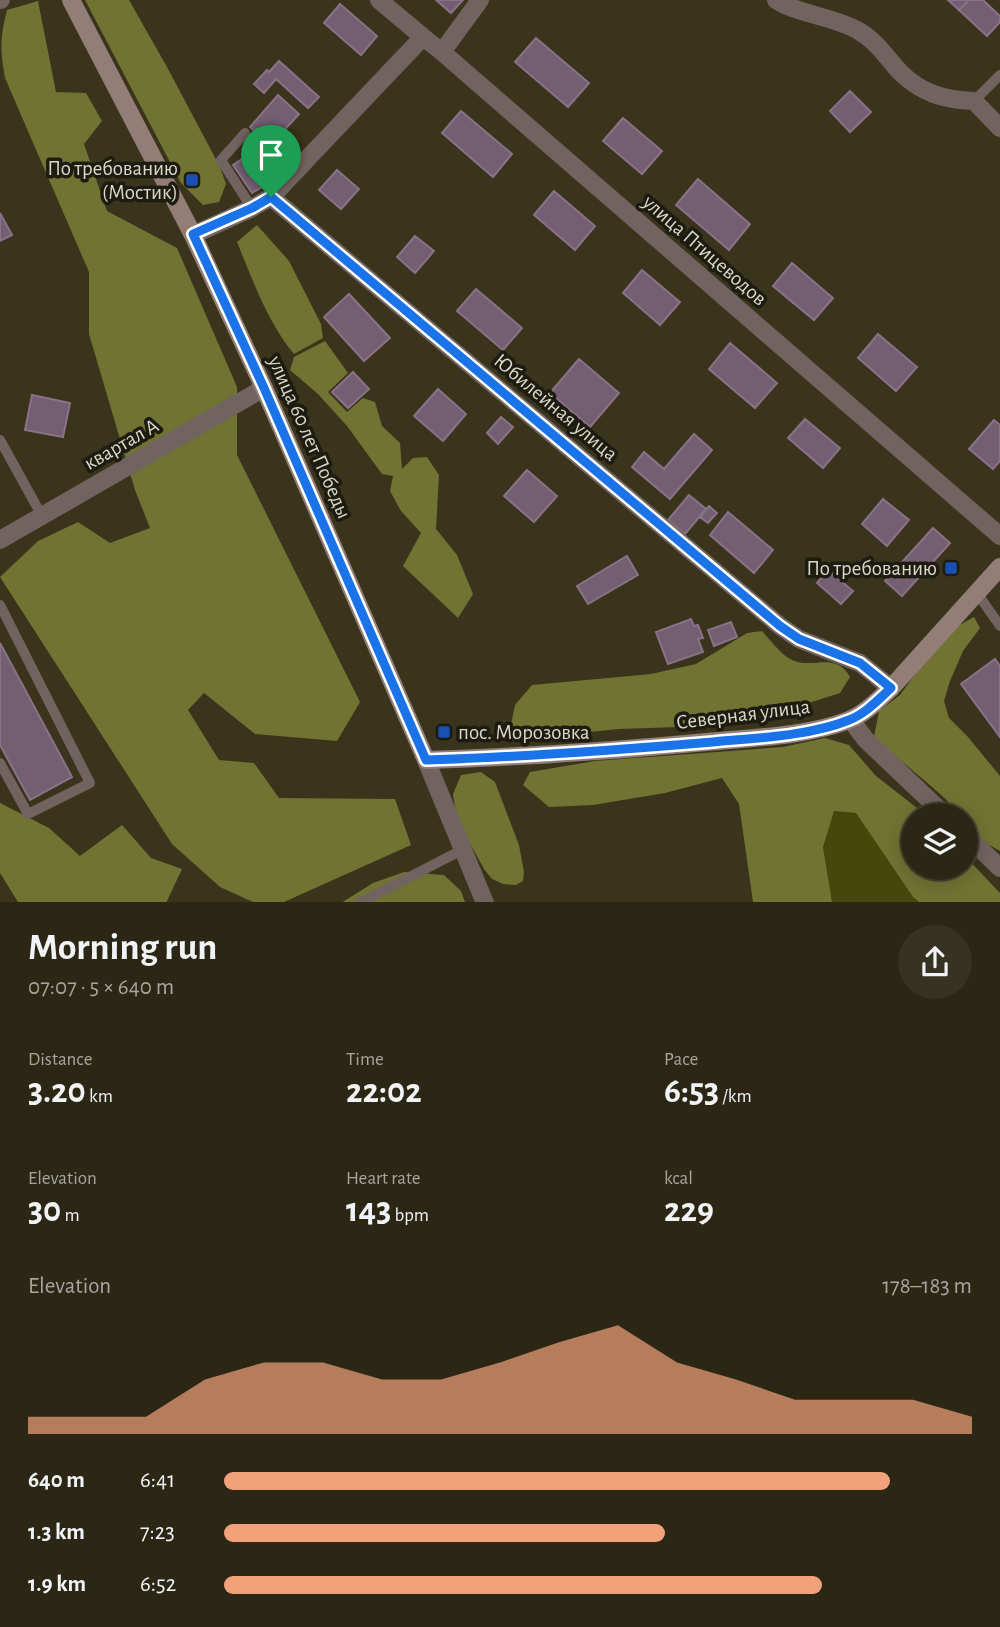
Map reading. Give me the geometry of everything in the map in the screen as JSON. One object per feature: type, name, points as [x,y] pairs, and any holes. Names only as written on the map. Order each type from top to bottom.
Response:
[{"type":"street","name":"улица 60 лет Победы","points":[[71,0],[193,234],[264,388],[485,902]]},
{"type":"street","name":"улица Птицеводов","points":[[379,0],[442,51],[1000,536]]},
{"type":"street","points":[[442,51],[480,0]]},
{"type":"street","points":[[776,0],[856,29],[874,41],[917,86],[934,96],[974,102],[1000,128]]},
{"type":"street","points":[[193,234],[271,197],[423,37]]},
{"type":"street","name":"Юбилейная улица","points":[[271,197],[780,626],[799,639],[860,663],[891,688]]},
{"type":"street","name":"квартал А","points":[[0,540],[264,388]]},
{"type":"street","name":"Северная улица","points":[[426,760],[602,752],[762,737],[817,730],[851,720],[891,688],[1000,567]]},
{"type":"street","points":[[851,720],[866,740],[932,803]]},
{"type":"street","points":[[978,847],[1000,868]]},
{"type":"lane","points":[[974,102],[1000,75]]},
{"type":"lane","points":[[245,133],[221,160],[252,208]]},
{"type":"lane","points":[[0,440],[43,516]]},
{"type":"lane","points":[[977,593],[1000,626]]},
{"type":"lane","points":[[0,605],[90,783],[28,814],[0,763]]},
{"type":"lane","points":[[359,902],[462,850]]},
{"type":"shaded area","points":[[85,0],[129,0],[220,167],[226,184],[219,202],[203,205],[181,183]]},
{"type":"shaded area","points":[[38,1],[56,92],[86,93],[102,121],[84,144],[107,211],[177,248],[237,387],[237,455],[360,702],[337,741],[255,734],[204,693],[188,710],[219,760],[254,763],[279,798],[395,799],[411,845],[284,902],[253,902],[220,887],[172,844],[0,577],[38,541],[78,522],[110,543],[150,528],[135,490],[89,334],[89,272],[5,78],[2,44],[7,10]]},
{"type":"shaded area","points":[[257,225],[289,261],[321,324],[323,338],[294,354],[268,314],[237,242]]},
{"type":"shaded area","points":[[325,341],[348,373],[328,392],[347,412],[363,398],[375,402],[382,426],[400,443],[402,469],[413,458],[427,457],[439,475],[436,529],[457,555],[473,594],[458,618],[403,566],[421,533],[401,511],[390,491],[393,476],[382,474],[347,426],[318,394],[290,370],[294,357]]},
{"type":"shaded area","points":[[974,617],[980,628],[963,651],[944,701],[949,718],[1000,776],[1000,851],[984,842],[978,835],[978,803],[949,803],[874,737],[879,711],[900,695],[921,666],[956,627]]},
{"type":"shaded area","points":[[762,631],[790,659],[806,663],[837,664],[844,669],[850,677],[840,693],[802,705],[709,726],[619,729],[520,739],[509,734],[515,705],[532,685],[651,674],[696,664],[747,633]]},
{"type":"shaded area","points":[[825,738],[849,745],[876,776],[911,803],[901,803],[901,879],[856,813],[834,811],[823,847],[832,902],[753,902],[739,804],[722,778],[665,793],[593,805],[549,807],[523,785],[530,772],[595,761],[783,747]]},
{"type":"shaded area","points":[[481,772],[495,782],[519,845],[524,872],[523,881],[516,885],[503,884],[492,879],[457,820],[453,794],[461,775]]},
{"type":"shaded area","points":[[0,803],[49,828],[80,856],[122,825],[151,858],[182,869],[166,902],[18,902],[0,873]]},
{"type":"shaded area","points":[[833,811],[856,813],[919,902],[832,902],[823,847]]},
{"type":"shaded area","points":[[978,870],[1000,893],[1000,902],[919,902],[901,880],[978,880]]},
{"type":"shaded area","points":[[404,872],[444,875],[461,891],[465,902],[343,902],[373,883]]},
{"type":"building","points":[[436,0],[463,0],[451,13]]},
{"type":"building","points":[[948,0],[969,0],[959,10]]},
{"type":"building","points":[[969,0],[983,0],[1000,16],[1000,22],[987,36],[959,10]]},
{"type":"building","points":[[340,4],[377,36],[361,55],[324,23]]},
{"type":"building","points":[[536,38],[589,83],[568,107],[515,62]]},
{"type":"building","points":[[279,61],[319,97],[308,108],[276,79],[264,93],[254,84]]},
{"type":"building","points":[[850,91],[871,112],[850,132],[830,111]]},
{"type":"building","points":[[278,95],[299,114],[270,146],[250,127]]},
{"type":"building","points":[[461,111],[512,154],[493,177],[442,133]]},
{"type":"building","points":[[623,118],[662,151],[642,174],[603,141]]},
{"type":"building","points":[[251,153],[270,182],[252,193],[233,165]]},
{"type":"building","points":[[337,170],[359,189],[341,209],[319,190]]},
{"type":"building","points":[[698,179],[750,224],[729,250],[676,205]]},
{"type":"building","points":[[554,191],[595,226],[575,250],[534,215]]},
{"type":"building","points":[[0,213],[12,235],[0,241]]},
{"type":"building","points":[[415,236],[434,251],[415,273],[397,257]]},
{"type":"building","points":[[792,263],[833,298],[814,320],[773,286]]},
{"type":"building","points":[[642,270],[680,302],[660,325],[623,293]]},
{"type":"building","points":[[476,289],[522,328],[503,350],[457,311]]},
{"type":"building","points":[[349,294],[390,338],[364,361],[324,317]]},
{"type":"building","points":[[878,334],[917,367],[896,391],[858,358]]},
{"type":"building","points":[[730,343],[777,383],[755,408],[709,369]]},
{"type":"building","points":[[579,359],[619,393],[590,427],[550,393]]},
{"type":"building","points":[[353,372],[369,389],[348,408],[332,392]]},
{"type":"building","points":[[438,389],[466,414],[443,441],[414,416]]},
{"type":"building","points":[[32,395],[70,403],[63,437],[25,430]]},
{"type":"building","points":[[501,417],[513,427],[498,444],[487,433]]},
{"type":"building","points":[[805,419],[840,448],[823,468],[788,438]]},
{"type":"building","points":[[994,420],[1000,425],[1000,461],[993,469],[969,449]]},
{"type":"building","points":[[694,434],[712,450],[670,499],[632,467],[644,452],[664,469]]},
{"type":"building","points":[[527,470],[557,496],[534,522],[504,496]]},
{"type":"building","points":[[689,495],[706,509],[685,534],[668,520]]},
{"type":"building","points":[[883,499],[909,520],[887,546],[862,524]]},
{"type":"building","points":[[709,506],[717,513],[708,523],[700,517]]},
{"type":"building","points":[[728,512],[773,550],[754,573],[710,535]]},
{"type":"building","points":[[933,528],[950,543],[902,596],[885,581]]},
{"type":"building","points":[[627,556],[638,575],[588,604],[577,586]]},
{"type":"building","points":[[828,570],[853,591],[841,604],[817,583]]},
{"type":"building","points":[[691,619],[694,626],[698,625],[703,638],[698,639],[703,652],[668,664],[656,632]]},
{"type":"building","points":[[731,622],[737,637],[714,646],[708,630]]},
{"type":"building","points":[[0,643],[72,777],[30,800],[0,745]]},
{"type":"building","points":[[995,659],[1000,666],[1000,737],[961,684]]},
{"type":"place","name":"По требованию (Мостик)","points":[[192,180]]},
{"type":"place","name":"По требованию","points":[[951,568]]},
{"type":"place","name":"пос. Морозовка","points":[[444,732]]},
{"type":"route","points":[[271,197],[780,626],[799,639],[860,663],[891,688],[851,720],[817,730],[602,752],[426,760],[264,388],[193,234],[271,197]]}]
